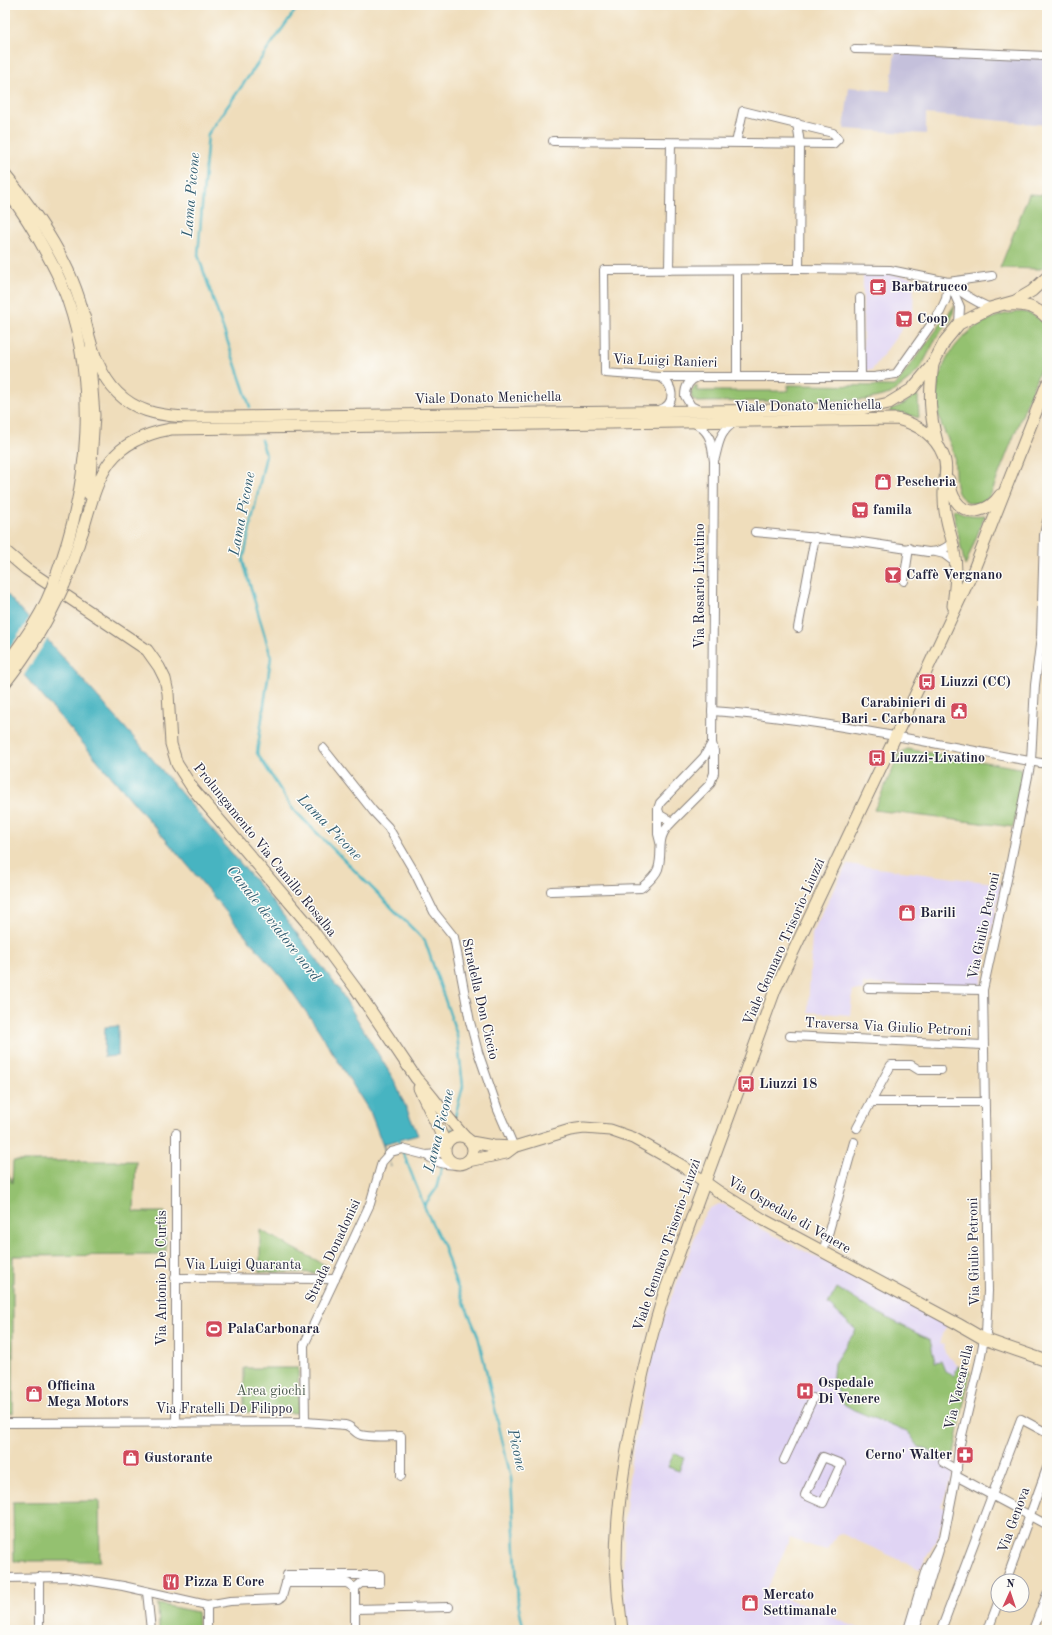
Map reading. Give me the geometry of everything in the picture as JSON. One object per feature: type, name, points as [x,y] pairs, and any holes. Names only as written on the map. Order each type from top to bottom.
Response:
[{"type":"main road","points":[[5,175],[35,213],[66,265],[78,297],[84,316],[94,415],[89,496],[82,533],[71,568],[57,584],[5,666]]},
{"type":"main road","points":[[6,189],[35,213]]},
{"type":"main road","points":[[5,683],[33,644],[48,610],[57,584],[76,511],[83,470],[86,435],[85,383],[78,340],[70,308],[54,268],[28,220],[6,189]]},
{"type":"main road","name":"Viale Donato Menichella","points":[[82,533],[98,482],[108,463],[118,452],[137,439],[156,432],[171,429],[656,411],[862,408],[876,406],[897,399],[912,389],[934,364],[945,341],[959,324],[994,306],[1015,301],[1032,291],[1047,277]]},
{"type":"main road","points":[[994,306],[1017,305],[1033,308],[1047,318]]},
{"type":"main road","name":"Viale Donato Menichella","points":[[84,316],[98,364],[107,381],[114,390],[124,400],[144,410],[172,417],[694,422],[897,419],[915,426],[928,434],[937,444],[944,456],[946,467],[944,496],[946,520],[953,542],[957,573],[951,616]]},
{"type":"main road","name":"Viale Donato Menichella","points":[[934,364],[929,402],[932,425],[937,444]]},
{"type":"main road","name":"Viale Gennaro Trisorio-Liuzzi","points":[[622,1630],[617,1590],[616,1556],[619,1500],[625,1456],[652,1332],[664,1294],[706,1183],[714,1155],[775,990],[974,569],[1045,388],[1047,379]]},
{"type":"main road","points":[[946,467],[951,493],[956,502],[962,508],[969,511],[979,511],[988,508],[996,501],[1008,483]]},
{"type":"main road","name":"Prolungamento Via Camillo Rosalba","points":[[5,551],[26,569],[147,650],[159,667],[165,679],[168,693],[171,744],[177,764],[193,789],[308,924],[356,989],[416,1078],[442,1111],[467,1139]]},
{"type":"main road","name":"Prolungamento Via Camillo Rosalba","points":[[416,1078],[420,1092],[446,1146]]},
{"type":"main road","name":"Via Ospedale di Venere","points":[[467,1139],[493,1146],[514,1147],[570,1130],[584,1128],[610,1130],[633,1138],[681,1165],[764,1220],[984,1339],[1047,1361]]},
{"type":"main road","points":[[453,1137],[467,1139],[473,1152],[462,1162],[448,1158],[446,1146],[453,1137]]},
{"type":"main road","name":"Via Ospedale di Venere","points":[[462,1162],[506,1153],[514,1147]]},
{"type":"street","points":[[855,50],[906,50],[1047,56]]},
{"type":"street","points":[[553,141],[670,143],[833,144],[838,139],[833,132],[742,111],[736,143]]},
{"type":"street","points":[[797,123],[800,144],[799,269]]},
{"type":"street","points":[[668,270],[670,143]]},
{"type":"street","name":"Via Luigi Ranieri","points":[[948,282],[946,299],[940,312],[896,374],[874,377],[660,377],[605,373],[604,270],[890,270],[948,282],[992,276]]},
{"type":"street","points":[[737,270],[737,376]]},
{"type":"street","points":[[948,282],[977,303],[994,306]]},
{"type":"street","points":[[948,282],[958,299],[960,307],[959,324]]},
{"type":"street","points":[[860,298],[861,377]]},
{"type":"street","points":[[701,376],[691,380],[685,391],[685,396],[691,406],[702,410]]},
{"type":"street","points":[[656,411],[667,406],[672,395],[669,384],[660,377]]},
{"type":"street","points":[[694,422],[704,428],[708,434],[714,461]]},
{"type":"street","points":[[714,461],[722,434],[727,427],[736,422]]},
{"type":"street","name":"Via Rosario Livatino","points":[[551,891],[641,888],[651,880],[658,869],[660,842],[664,831],[710,784],[714,773],[712,711],[714,461]]},
{"type":"street","name":"Via Giulio Petroni","points":[[984,1339],[986,1334],[988,1291],[983,990],[1031,761],[1035,685],[1041,637],[1044,535],[1047,521]]},
{"type":"street","points":[[755,532],[815,537],[936,552],[944,554],[956,563]]},
{"type":"street","points":[[798,628],[815,537]]},
{"type":"street","points":[[936,552],[946,548],[953,542]]},
{"type":"street","points":[[904,581],[909,548]]},
{"type":"street","points":[[712,711],[753,714],[895,736],[1047,764]]},
{"type":"street","points":[[660,842],[658,834],[658,809],[660,803],[704,757],[712,743]]},
{"type":"street","name":"Stradella Don Ciccio","points":[[323,748],[373,811],[388,827],[415,873],[434,912],[454,937],[470,1022],[478,1052],[493,1096],[514,1147]]},
{"type":"street","points":[[658,809],[660,815],[672,822]]},
{"type":"street","points":[[868,988],[983,990]]},
{"type":"street","name":"Traversa Via Giulio Petroni","points":[[790,1036],[983,1045]]},
{"type":"street","points":[[857,1128],[891,1065],[911,1065],[919,1070],[941,1070]]},
{"type":"street","points":[[871,1102],[984,1102]]},
{"type":"street","name":"Via Antonio De Curtis","points":[[176,1134],[176,1423]]},
{"type":"street","points":[[823,1252],[854,1142]]},
{"type":"street","points":[[426,1155],[442,1152],[446,1146]]},
{"type":"street","name":"Strada Donadonisi","points":[[305,1422],[304,1345],[370,1204],[380,1167],[384,1158],[392,1152],[402,1149],[426,1155],[443,1164],[462,1162]]},
{"type":"street","name":"Via Luigi Quaranta","points":[[175,1278],[335,1279]]},
{"type":"street","name":"Via Vaccarella","points":[[914,1630],[944,1537],[959,1448],[984,1339]]},
{"type":"street","points":[[784,1460],[813,1398]]},
{"type":"street","points":[[942,1630],[1021,1419],[1047,1433]]},
{"type":"street","name":"Via Fratelli De Filippo","points":[[5,1423],[305,1422],[349,1426],[355,1432],[362,1435],[401,1436],[401,1476]]},
{"type":"street","points":[[823,1457],[841,1464],[823,1503],[805,1495],[823,1457]]},
{"type":"street","points":[[943,1462],[956,1473],[992,1496],[1047,1525]]},
{"type":"street","name":"Via Genova","points":[[1009,1573],[1047,1468]]},
{"type":"street","points":[[5,1578],[67,1577],[101,1582],[207,1605],[230,1601],[279,1599],[282,1597],[286,1583],[286,1575],[380,1575],[380,1584],[361,1583],[355,1588]]},
{"type":"street","points":[[39,1577],[39,1630]]},
{"type":"street","points":[[286,1583],[347,1583],[355,1588]]},
{"type":"street","points":[[355,1588],[355,1630]]},
{"type":"street","points":[[147,1592],[150,1630]]},
{"type":"street","points":[[1033,1630],[1045,1605],[1047,1594]]},
{"type":"street","points":[[207,1605],[207,1630]]},
{"type":"street","points":[[355,1608],[449,1607]]},
{"type":"street","points":[[988,1630],[994,1613]]},
{"type":"shaded area","points":[[895,52],[1047,58],[1047,125],[926,114],[926,134],[844,129],[849,87],[890,91]]},
{"type":"shaded area","points":[[863,273],[883,273],[914,278],[913,314],[872,370],[863,370]]},
{"type":"shaded area","points":[[847,864],[1001,884],[980,987],[863,984],[863,991],[853,990],[850,1015],[808,1012],[812,933]]},
{"type":"shaded area","name":"Ospedale Di Venere","points":[[719,1204],[725,1205],[760,1228],[947,1325],[939,1344],[944,1345],[945,1352],[958,1366],[970,1372],[955,1444],[953,1475],[941,1506],[946,1509],[939,1535],[920,1569],[840,1533],[836,1535],[828,1550],[790,1538],[767,1590],[863,1630],[629,1630],[623,1581],[625,1516],[631,1462],[641,1411],[656,1341],[669,1303],[703,1217],[709,1209]]},
{"type":"green space","points":[[1029,194],[1047,195],[1047,261],[1041,269],[1000,268]]},
{"type":"green space","points":[[955,305],[951,320],[938,335],[921,367],[910,379],[890,394],[866,400],[697,402],[692,399],[691,392],[697,386],[697,391],[788,391],[788,385],[895,386]]},
{"type":"green space","points":[[1023,312],[1031,314],[1045,325],[1047,329],[1047,352],[991,494],[988,498],[980,502],[968,502],[960,496],[956,488],[954,455],[938,413],[938,388],[942,370],[960,341],[973,329],[988,320],[1005,314]]},
{"type":"green space","points":[[915,395],[918,396],[919,418],[903,413],[890,412],[890,410],[904,404]]},
{"type":"green space","points":[[954,509],[969,515],[985,515],[965,566],[953,510]]},
{"type":"green space","points":[[907,749],[1020,768],[1023,781],[1013,827],[874,810],[900,753]]},
{"type":"green space","points":[[13,1161],[136,1161],[134,1212],[165,1212],[166,1251],[161,1251],[161,1255],[13,1256],[13,1413],[5,1413],[5,1166],[12,1183]]},
{"type":"green space","points":[[260,1230],[329,1267],[319,1273],[260,1272]]},
{"type":"green space","points":[[837,1288],[874,1311],[930,1340],[935,1362],[941,1361],[945,1371],[954,1376],[958,1366],[970,1372],[953,1459],[919,1447],[909,1433],[854,1410],[842,1403],[838,1391],[832,1385],[834,1363],[856,1330],[828,1304]]},
{"type":"green space","name":"Area giochi","points":[[244,1368],[298,1368],[299,1413],[244,1412]]},
{"type":"green space","points":[[674,1453],[684,1458],[679,1471],[668,1467]]},
{"type":"green space","points":[[99,1501],[100,1561],[14,1561],[13,1502]]},
{"type":"green space","points":[[158,1604],[197,1612],[198,1630],[159,1630]]},
{"type":"water","name":"Canale deviatore nord","points":[[5,592],[143,748],[273,902],[339,989],[394,1080],[418,1135],[383,1144],[391,1167],[371,1114],[318,1029],[283,979],[184,861],[5,653]]},
{"type":"water","points":[[118,1026],[118,1056],[104,1057],[105,1027]]},
{"type":"pier","points":[[30,617],[48,638],[23,677],[5,656]]},
{"type":"waterway","name":"Lama Picone","points":[[250,407],[198,255],[208,134],[299,5]]},
{"type":"waterway","name":"Lama Picone","points":[[261,440],[266,455],[243,561],[271,657],[257,753],[292,808],[425,941],[457,1035],[463,1086],[454,1120]]},
{"type":"waterway","name":"Lama Picone","points":[[449,1141],[452,1129]]},
{"type":"waterway","name":"Picone","points":[[397,1137],[427,1213],[443,1245],[455,1281],[478,1336],[511,1478],[518,1603],[524,1630]]},
{"type":"waterway","name":"Lama Picone","points":[[424,1206],[436,1189],[446,1152]]},
{"type":"place","name":"Barbatrucco","points":[[878,287]]},
{"type":"place","name":"Coop","points":[[904,319]]},
{"type":"place","name":"Pescheria","points":[[883,482]]},
{"type":"place","name":"famila","points":[[860,510]]},
{"type":"place","name":"Caffè Vergnano","points":[[893,575]]},
{"type":"place","name":"Liuzzi (CC)","points":[[927,682]]},
{"type":"place","name":"Carabinieri di Bari - Carbonara","points":[[959,711]]},
{"type":"place","name":"Liuzzi-Livatino","points":[[877,758]]},
{"type":"place","name":"Barili","points":[[907,913]]},
{"type":"place","name":"Liuzzi 18","points":[[746,1084]]},
{"type":"place","name":"PalaCarbonara","points":[[214,1329]]},
{"type":"place","name":"Ospedale Di Venere","points":[[805,1391]]},
{"type":"place","name":"Officina Mega Motors","points":[[34,1394]]},
{"type":"place","name":"Cerno' Walter","points":[[965,1455]]},
{"type":"place","name":"Gustorante","points":[[131,1458]]},
{"type":"place","name":"Pizza E Core","points":[[171,1582]]},
{"type":"place","name":"Mercato Settimanale","points":[[750,1603]]}]
